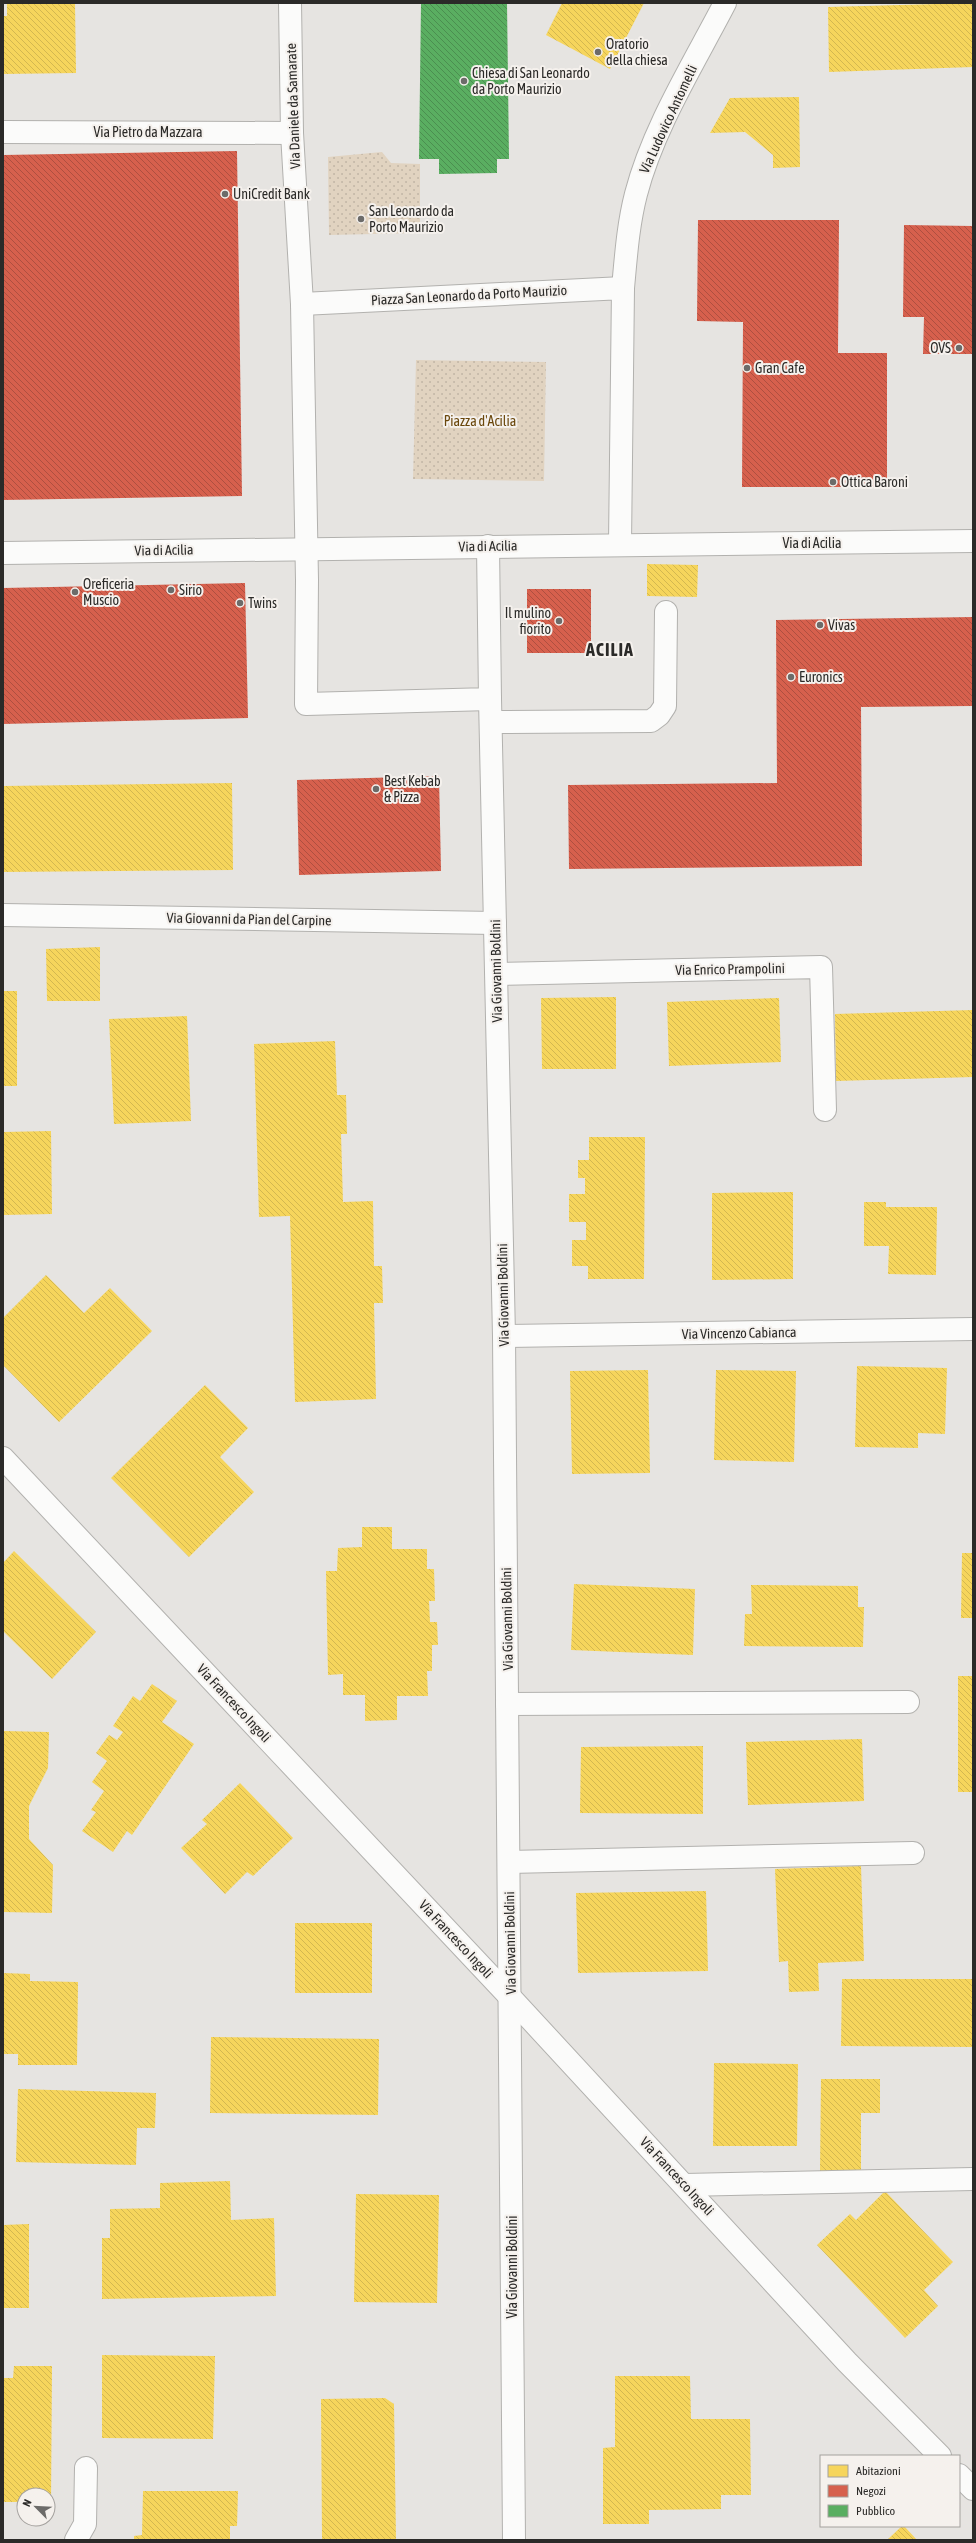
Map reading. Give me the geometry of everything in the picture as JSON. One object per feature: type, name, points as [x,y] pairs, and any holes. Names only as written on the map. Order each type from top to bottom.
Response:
[{"type":"street","name":"Via Daniele da Samarate","points":[[290,3],[292,132],[302,304]]},
{"type":"street","name":"Via Ludovico Antomelli","points":[[623,288],[631,215],[644,169],[661,128],[725,3]]},
{"type":"street","name":"Via Pietro da Mazzara","points":[[3,132],[292,132]]},
{"type":"street","name":"Piazza San Leonardo da Porto Maurizio","points":[[302,304],[623,288]]},
{"type":"street","points":[[620,544],[623,288]]},
{"type":"street","points":[[302,304],[306,548],[306,704],[490,699]]},
{"type":"street","name":"Via di Acilia","points":[[3,553],[620,544],[973,541]]},
{"type":"street","name":"Via Giovanni Boldini","points":[[488,546],[504,1336],[514,2540]]},
{"type":"street","points":[[491,722],[651,721],[659,715],[665,706],[666,612]]},
{"type":"street","name":"Via Giovanni da Pian del Carpine","points":[[3,915],[495,923]]},
{"type":"street","name":"Via Enrico Prampolini","points":[[496,974],[821,967],[825,1110]]},
{"type":"street","name":"Via Vincenzo Cabianca","points":[[504,1336],[973,1330]]},
{"type":"street","name":"Via Francesco Ingoli","points":[[3,1458],[510,1997],[847,2362],[939,2455]]},
{"type":"street","points":[[507,1704],[908,1702]]},
{"type":"street","points":[[509,1862],[913,1853]]},
{"type":"street","points":[[685,2185],[973,2179]]},
{"type":"street","points":[[76,2540],[85,2524],[86,2468]]},
{"type":"street","points":[[960,2476],[973,2489]]},
{"type":"green space","points":[[382,152],[391,163],[420,164],[420,233],[329,235],[328,157]]},
{"type":"green space","name":"Piazza d'Acilia","points":[[416,360],[546,362],[544,481],[413,479]]},
{"type":"building: Abitazioni","points":[[7,3],[75,3],[76,73],[3,74],[3,16],[7,16]]},
{"type":"building: Abitazioni","name":"Oratorio della chiesa","points":[[562,3],[644,3],[610,69],[546,35]]},
{"type":"building: Abitazioni","points":[[973,3],[973,67],[829,72],[828,7]]},
{"type":"building: Abitazioni","points":[[799,97],[800,167],[773,168],[773,155],[745,132],[710,133],[730,98]]},
{"type":"building: Abitazioni","points":[[647,564],[698,565],[697,597],[647,596]]},
{"type":"building: Abitazioni","points":[[232,783],[233,870],[3,872],[3,786]]},
{"type":"building: Abitazioni","points":[[100,947],[100,1001],[47,1001],[46,949]]},
{"type":"building: Abitazioni","points":[[3,991],[17,991],[17,1086],[3,1086]]},
{"type":"building: Abitazioni","points":[[616,997],[616,1069],[542,1069],[541,998]]},
{"type":"building: Abitazioni","points":[[779,998],[781,1062],[669,1066],[667,1002]]},
{"type":"building: Abitazioni","points":[[973,1010],[973,1077],[836,1081],[835,1014]]},
{"type":"building: Abitazioni","points":[[187,1016],[191,1121],[114,1124],[109,1019]]},
{"type":"building: Abitazioni","points":[[335,1041],[337,1095],[346,1095],[347,1134],[341,1134],[343,1202],[373,1201],[374,1266],[382,1266],[383,1303],[374,1303],[376,1399],[295,1402],[290,1216],[259,1217],[254,1044]]},
{"type":"building: Abitazioni","points":[[51,1131],[52,1214],[3,1215],[3,1132]]},
{"type":"building: Abitazioni","points":[[589,1137],[645,1137],[644,1279],[588,1279],[588,1266],[572,1266],[572,1240],[586,1240],[586,1222],[569,1222],[569,1194],[585,1194],[585,1178],[578,1178],[578,1160],[589,1160]]},
{"type":"building: Abitazioni","points":[[793,1192],[793,1279],[712,1280],[712,1193]]},
{"type":"building: Abitazioni","points":[[864,1202],[886,1202],[886,1207],[937,1207],[936,1275],[888,1274],[889,1246],[864,1246]]},
{"type":"building: Abitazioni","points":[[46,1275],[84,1313],[110,1288],[152,1331],[59,1422],[3,1365],[3,1318]]},
{"type":"building: Abitazioni","points":[[857,1366],[947,1368],[945,1434],[918,1433],[918,1448],[855,1447]]},
{"type":"building: Abitazioni","points":[[648,1370],[650,1473],[572,1474],[570,1371]]},
{"type":"building: Abitazioni","points":[[716,1370],[796,1371],[794,1462],[714,1460]]},
{"type":"building: Abitazioni","points":[[205,1385],[248,1428],[220,1457],[254,1492],[189,1557],[111,1478]]},
{"type":"building: Abitazioni","points":[[362,1527],[392,1527],[392,1549],[427,1549],[427,1569],[434,1569],[435,1601],[429,1601],[430,1622],[437,1622],[438,1645],[432,1645],[432,1671],[427,1671],[428,1696],[397,1696],[397,1720],[365,1721],[365,1695],[343,1695],[343,1674],[328,1675],[326,1571],[337,1571],[338,1548],[362,1547]]},
{"type":"building: Abitazioni","points":[[14,1551],[96,1632],[52,1679],[3,1631],[3,1563]]},
{"type":"building: Abitazioni","points":[[962,1553],[973,1553],[973,1618],[961,1618]]},
{"type":"building: Abitazioni","points":[[574,1584],[695,1589],[693,1655],[571,1650]]},
{"type":"building: Abitazioni","points":[[751,1585],[858,1586],[858,1607],[864,1607],[863,1647],[744,1646],[745,1614],[752,1614]]},
{"type":"building: Abitazioni","points":[[958,1676],[973,1676],[973,1792],[958,1792]]},
{"type":"building: Abitazioni","points":[[152,1684],[177,1701],[162,1722],[194,1744],[132,1835],[127,1831],[113,1852],[82,1831],[96,1812],[91,1810],[104,1791],[92,1782],[107,1761],[96,1753],[109,1735],[117,1740],[123,1732],[113,1726],[133,1696],[140,1701]]},
{"type":"building: Abitazioni","points":[[3,1731],[49,1732],[48,1768],[29,1806],[29,1839],[53,1865],[52,1913],[3,1912]]},
{"type":"building: Abitazioni","points":[[862,1739],[864,1801],[748,1805],[746,1742]]},
{"type":"building: Abitazioni","points":[[703,1746],[703,1814],[580,1813],[581,1747]]},
{"type":"building: Abitazioni","points":[[240,1783],[293,1838],[253,1876],[247,1872],[225,1894],[181,1848],[207,1824],[202,1820]]},
{"type":"building: Abitazioni","points":[[861,1866],[864,1961],[818,1963],[819,1991],[789,1992],[788,1961],[779,1962],[775,1869]]},
{"type":"building: Abitazioni","points":[[706,1891],[708,1971],[578,1973],[576,1893]]},
{"type":"building: Abitazioni","points":[[295,1923],[372,1923],[372,1993],[295,1993]]},
{"type":"building: Abitazioni","points":[[3,1973],[30,1974],[30,1981],[78,1982],[77,2065],[18,2065],[18,2054],[3,2054]]},
{"type":"building: Abitazioni","points":[[842,1979],[973,1979],[973,2047],[841,2046]]},
{"type":"building: Abitazioni","points":[[211,2037],[379,2039],[378,2115],[210,2113]]},
{"type":"building: Abitazioni","points":[[714,2063],[798,2064],[797,2146],[713,2146]]},
{"type":"building: Abitazioni","points":[[821,2079],[880,2079],[880,2113],[861,2113],[861,2171],[820,2171]]},
{"type":"building: Abitazioni","points":[[18,2089],[156,2093],[155,2128],[137,2128],[136,2165],[16,2162]]},
{"type":"building: Abitazioni","points":[[230,2181],[231,2220],[274,2218],[276,2296],[102,2299],[102,2238],[110,2238],[110,2209],[160,2208],[160,2183]]},
{"type":"building: Abitazioni","points":[[885,2191],[953,2262],[924,2290],[938,2306],[905,2338],[817,2245],[850,2214],[856,2220]]},
{"type":"building: Abitazioni","points":[[356,2194],[439,2195],[437,2303],[354,2302]]},
{"type":"building: Abitazioni","points":[[29,2224],[29,2308],[3,2308],[3,2225]]},
{"type":"building: Abitazioni","points":[[102,2355],[215,2356],[213,2439],[102,2438]]},
{"type":"building: Abitazioni","points":[[14,2366],[52,2366],[51,2487],[16,2487],[16,2502],[4,2502],[3,2378],[13,2378]]},
{"type":"building: Abitazioni","points":[[615,2376],[690,2376],[691,2419],[750,2419],[751,2495],[721,2495],[721,2509],[649,2510],[649,2524],[603,2524],[603,2448],[615,2447]]},
{"type":"building: Abitazioni","points":[[385,2398],[394,2404],[396,2540],[322,2540],[321,2399]]},
{"type":"building: Abitazioni","points":[[143,2491],[238,2491],[237,2526],[230,2526],[230,2540],[134,2540],[134,2536],[142,2535]]},
{"type":"building: Abitazioni","points":[[901,2527],[905,2527],[917,2540],[887,2540]]},
{"type":"building: Negozi","points":[[237,151],[242,496],[3,500],[3,155]]},
{"type":"building: Negozi","points":[[698,220],[839,220],[838,353],[887,353],[887,487],[742,487],[743,322],[697,321]]},
{"type":"building: Negozi","points":[[904,225],[973,226],[973,354],[923,354],[924,317],[903,317]]},
{"type":"building: Negozi","points":[[245,583],[248,718],[3,724],[3,588]]},
{"type":"building: Negozi","name":"Il mulino fiorito","points":[[527,589],[591,589],[591,653],[527,653]]},
{"type":"building: Negozi","points":[[973,617],[973,706],[861,707],[862,866],[569,869],[568,785],[777,783],[776,620]]},
{"type":"building: Negozi","points":[[439,776],[441,871],[299,875],[297,780]]},
{"type":"building: Pubblico","name":"Chiesa di San Leonardo da Porto Maurizio","points":[[421,3],[507,3],[509,159],[497,159],[497,173],[439,174],[439,159],[419,159]]},
{"type":"place","name":"Oratorio della chiesa","points":[[598,52]]},
{"type":"place","name":"Chiesa di San Leonardo da Porto Maurizio","points":[[464,81]]},
{"type":"place","name":"UniCredit Bank","points":[[225,194]]},
{"type":"place","name":"San Leonardo da Porto Maurizio","points":[[361,219]]},
{"type":"place","name":"OVS","points":[[959,348]]},
{"type":"place","name":"Gran Cafe","points":[[747,368]]},
{"type":"place","name":"Ottica Baroni","points":[[833,482]]},
{"type":"place","name":"Sirio","points":[[171,590]]},
{"type":"place","name":"Oreficeria Muscio","points":[[75,592]]},
{"type":"place","name":"Twins","points":[[240,603]]},
{"type":"place","name":"Il mulino fiorito","points":[[559,621]]},
{"type":"place","name":"Vivas","points":[[820,625]]},
{"type":"place","name":"Euronics","points":[[791,677]]},
{"type":"place","name":"Best Kebab & Pizza","points":[[376,789]]},
{"type":"district","name":"ACILIA","points":[[610,649]]}]
